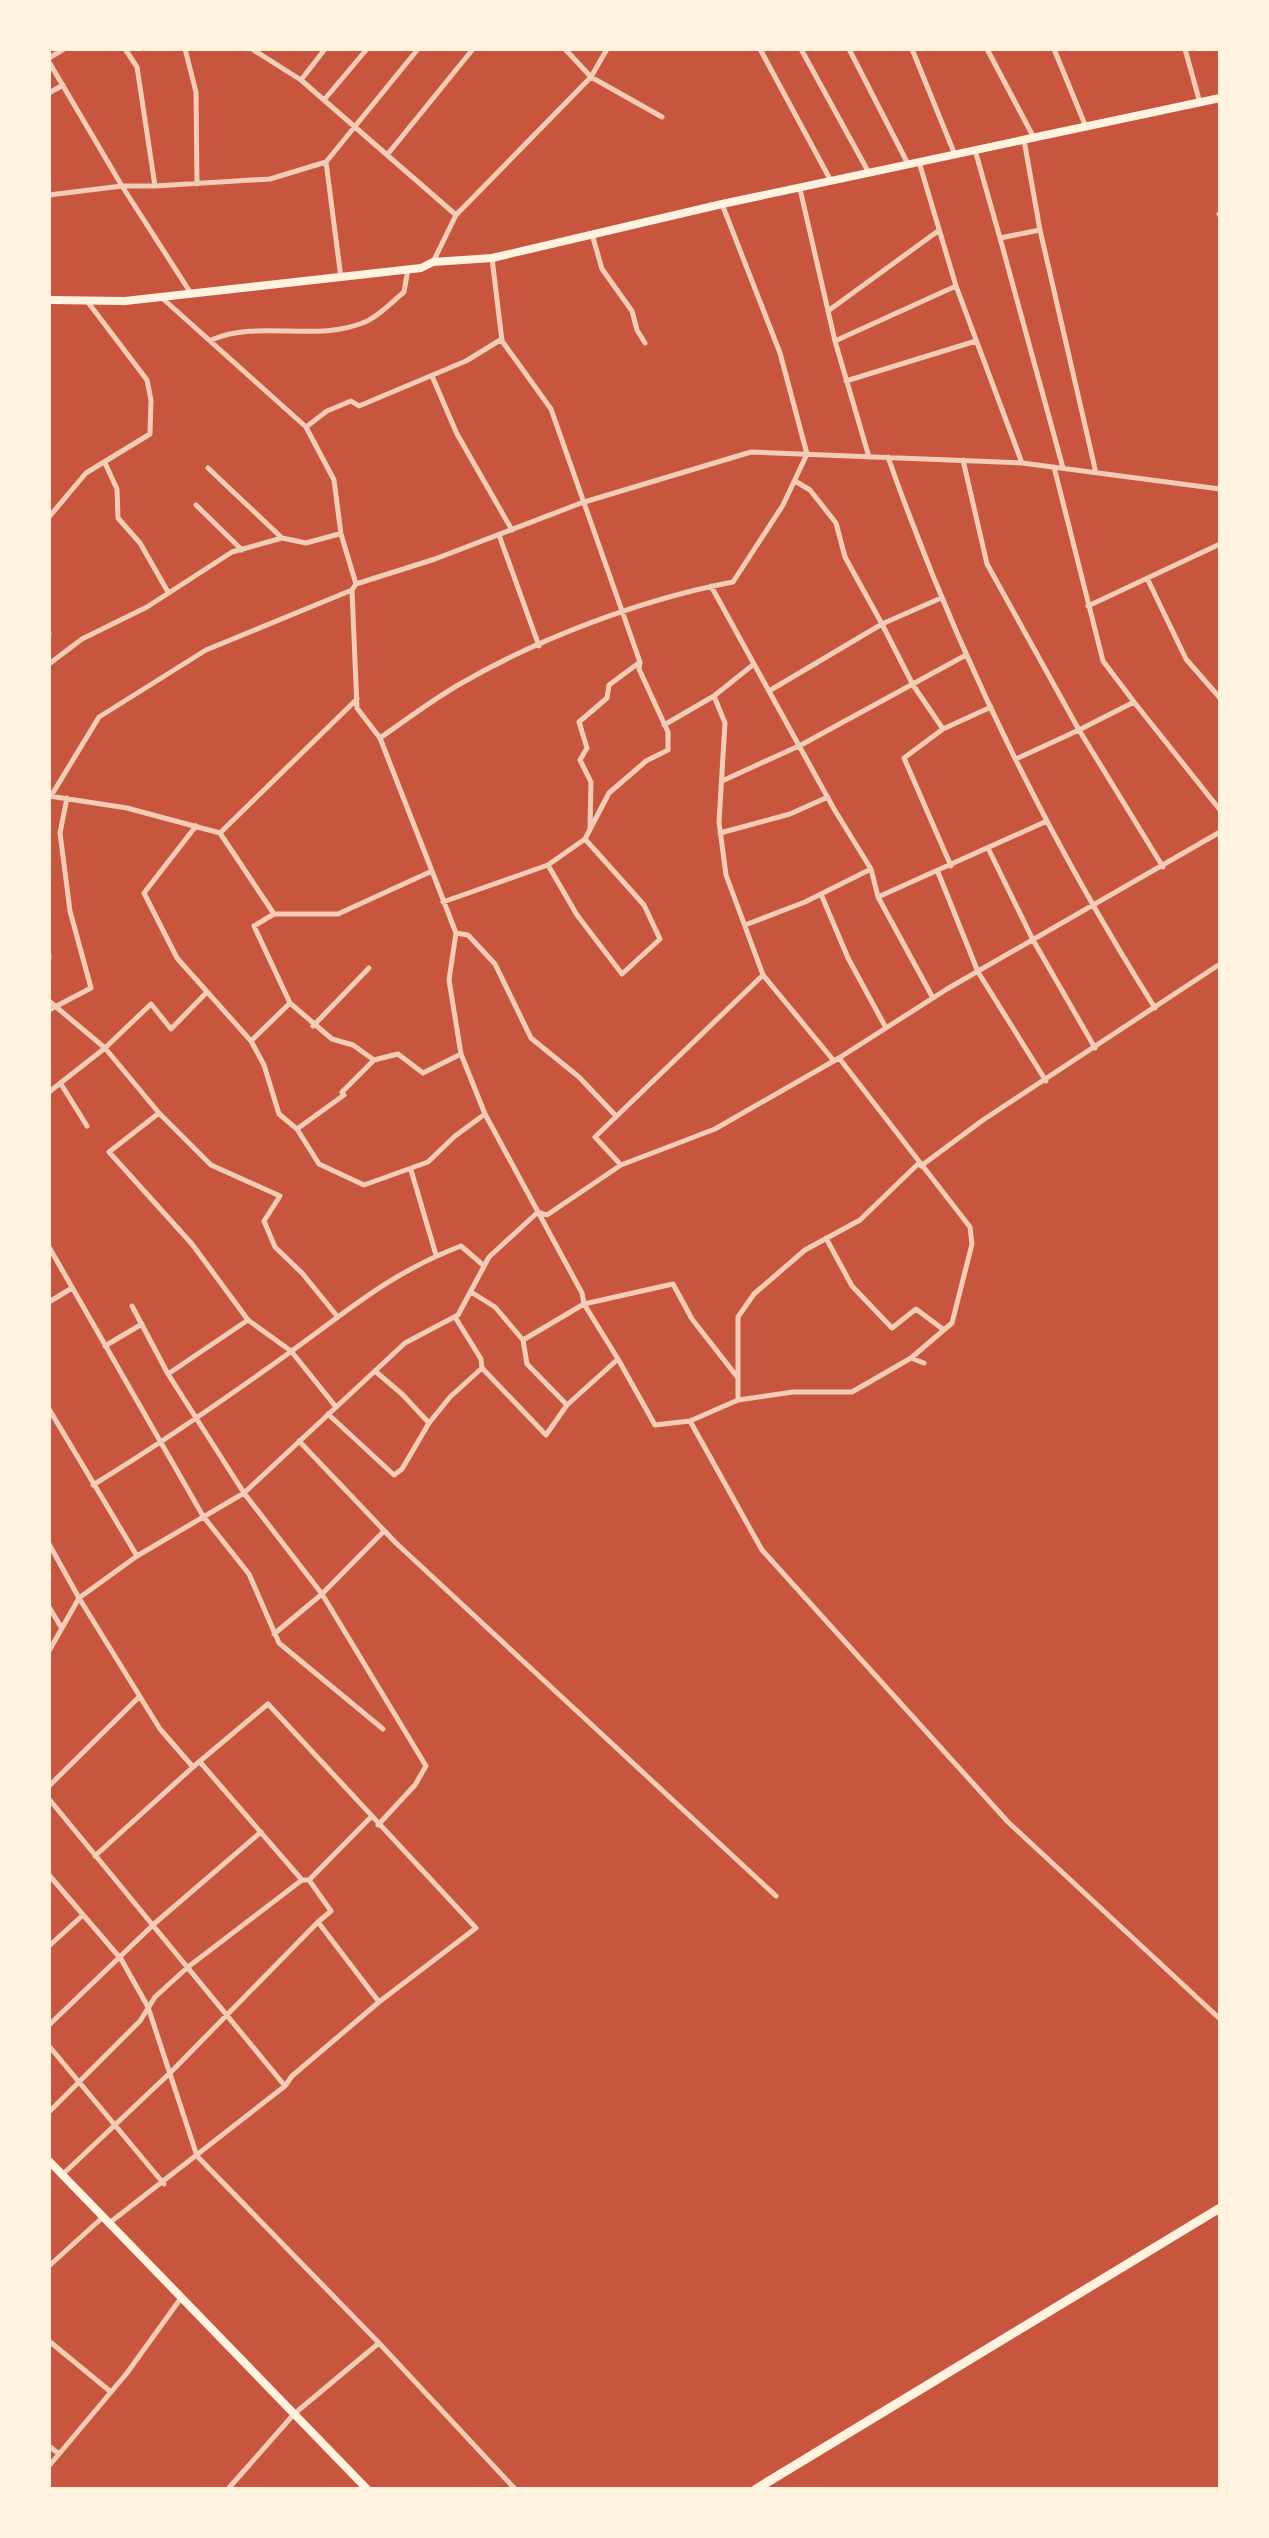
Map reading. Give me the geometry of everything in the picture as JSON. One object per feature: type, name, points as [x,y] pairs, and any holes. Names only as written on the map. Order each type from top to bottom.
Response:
[{"type":"highway","points":[[758,2489],[1220,2208]]},
{"type":"main road","points":[[49,300],[125,302],[341,278],[408,269],[433,262],[492,258],[722,204],[1220,99]]},
{"type":"main road","points":[[49,2161],[367,2489]]},
{"type":"street","points":[[64,49],[49,60],[122,186],[192,295]]},
{"type":"street","points":[[125,49],[137,67],[155,186]]},
{"type":"street","points":[[185,49],[197,92],[197,184]]},
{"type":"street","points":[[252,49],[301,80],[456,215]]},
{"type":"street","points":[[301,80],[325,49]]},
{"type":"street","points":[[324,100],[368,49]]},
{"type":"street","points":[[49,195],[122,186],[270,179],[326,162],[418,49]]},
{"type":"street","points":[[387,155],[473,49]]},
{"type":"street","points":[[565,49],[591,77],[662,117]]},
{"type":"street","points":[[433,262],[456,215],[591,77],[607,49]]},
{"type":"street","points":[[760,49],[831,181]]},
{"type":"street","points":[[801,49],[869,173]]},
{"type":"street","points":[[849,49],[908,164]]},
{"type":"street","points":[[912,49],[955,155]]},
{"type":"street","points":[[987,49],[1034,138]]},
{"type":"street","points":[[1054,49],[1086,127]]},
{"type":"street","points":[[1185,49],[1200,103]]},
{"type":"street","points":[[49,93],[63,85]]},
{"type":"street","points":[[1024,140],[1040,230],[1096,473]]},
{"type":"street","points":[[975,150],[1063,468]]},
{"type":"street","points":[[326,162],[341,278]]},
{"type":"street","points":[[919,162],[956,286],[1022,463]]},
{"type":"street","points":[[800,189],[835,341],[869,457]]},
{"type":"street","points":[[380,738],[460,684],[539,646],[622,613],[733,582],[795,481],[807,454],[780,352],[722,204]]},
{"type":"street","points":[[1000,238],[1040,230]]},
{"type":"street","points":[[828,311],[938,231]]},
{"type":"street","points":[[592,234],[603,269],[632,311],[637,330],[645,343]]},
{"type":"street","points":[[443,902],[548,865],[585,839],[609,793],[646,761],[668,750],[668,732],[639,669],[640,662],[581,503],[551,409],[502,339],[492,258]]},
{"type":"street","points":[[211,340],[232,331],[332,332],[367,321],[404,292],[408,269]]},
{"type":"street","points":[[835,341],[956,286]]},
{"type":"street","points":[[161,297],[306,426],[334,480],[340,534],[356,584]]},
{"type":"street","points":[[49,517],[86,473],[150,434],[151,400],[147,380],[87,301]]},
{"type":"street","points":[[306,426],[351,401],[359,406],[466,361],[502,339]]},
{"type":"street","points":[[846,381],[976,341]]},
{"type":"street","points":[[432,376],[457,434],[512,530]]},
{"type":"street","points":[[274,914],[220,833],[127,808],[50,796],[99,718],[206,650],[352,590],[356,584],[499,535],[581,503],[751,452],[1022,463],[1220,489]]},
{"type":"street","points":[[888,457],[941,598],[1016,759],[1092,906],[1155,1008]]},
{"type":"street","points":[[963,460],[987,564],[1079,730],[1163,867]]},
{"type":"street","points":[[105,463],[117,489],[118,518],[140,544],[168,592]]},
{"type":"street","points":[[1054,467],[1103,661],[1220,810]]},
{"type":"street","points":[[208,468],[282,538]]},
{"type":"street","points":[[795,481],[810,490],[836,523],[845,557],[912,684],[943,729]]},
{"type":"street","points":[[196,505],[242,551]]},
{"type":"street","points":[[49,663],[82,639],[147,607],[232,552],[282,538],[306,543],[340,534]]},
{"type":"street","points":[[499,535],[539,646]]},
{"type":"street","points":[[1088,606],[1220,544]]},
{"type":"street","points":[[1147,578],[1186,659],[1220,698]]},
{"type":"street","points":[[711,586],[871,869],[878,897],[933,998]]},
{"type":"street","points":[[352,590],[357,708],[380,738],[456,933],[449,980],[461,1054],[485,1114],[582,1293],[584,1304],[655,1425],[690,1421],[738,1400],[793,1392],[852,1392],[911,1358],[952,1323],[972,1244],[970,1227],[836,1060],[763,975],[726,875],[720,833],[725,723],[715,696]]},
{"type":"street","points":[[769,691],[882,624],[941,598]]},
{"type":"street","points":[[722,781],[800,745],[966,655]]},
{"type":"street","points":[[590,832],[591,782],[580,761],[587,748],[579,722],[607,698],[609,685],[640,662]]},
{"type":"street","points":[[664,725],[715,696],[754,664]]},
{"type":"street","points":[[220,833],[357,699]]},
{"type":"street","points":[[1016,759],[1134,702]]},
{"type":"street","points":[[951,866],[904,758],[943,729],[991,707]]},
{"type":"street","points":[[720,833],[790,814],[828,797]]},
{"type":"street","points":[[49,1010],[91,988],[69,911],[60,833],[67,798]]},
{"type":"street","points":[[878,897],[1047,821]]},
{"type":"street","points":[[196,826],[144,893],[177,958],[251,1041],[264,1065],[279,1114],[297,1129],[319,1164],[342,1178],[364,1185],[411,1170],[428,1161],[455,1136],[485,1114]]},
{"type":"street","points":[[538,1212],[547,1215],[621,1165],[715,1129],[836,1060],[933,998],[1220,832]]},
{"type":"street","points":[[548,865],[577,915],[622,974],[660,939],[644,905],[585,839]]},
{"type":"street","points":[[988,848],[1033,940],[1095,1048]]},
{"type":"street","points":[[745,925],[821,894],[871,869]]},
{"type":"street","points":[[374,1060],[353,1045],[332,1039],[313,1026],[289,1003],[254,926],[274,914],[338,914],[432,871]]},
{"type":"street","points":[[938,872],[978,972],[1046,1081]]},
{"type":"street","points":[[821,894],[848,958],[886,1028]]},
{"type":"street","points":[[456,933],[468,935],[495,964],[531,1038],[579,1077],[617,1116]]},
{"type":"street","points":[[738,1400],[738,1317],[754,1294],[805,1250],[860,1220],[920,1165],[983,1120],[1220,964]]},
{"type":"street","points":[[313,1026],[369,968]]},
{"type":"street","points":[[621,1165],[595,1137],[763,975]]},
{"type":"street","points":[[49,1092],[105,1048],[151,1004],[171,1029],[207,992]]},
{"type":"street","points":[[49,1001],[105,1048],[159,1113],[211,1165],[280,1196],[264,1221],[275,1247],[302,1273],[337,1316]]},
{"type":"street","points":[[251,1041],[289,1003]]},
{"type":"street","points":[[297,1129],[344,1095],[342,1092],[374,1060],[398,1054],[423,1073],[461,1054]]},
{"type":"street","points":[[61,1084],[87,1125]]},
{"type":"street","points":[[159,1113],[109,1152],[192,1244],[248,1320],[291,1351],[336,1407]]},
{"type":"street","points":[[411,1170],[436,1255]]},
{"type":"street","points":[[49,1651],[79,1598],[136,1556],[244,1493],[405,1343],[454,1317],[471,1292],[484,1265],[538,1212]]},
{"type":"street","points":[[826,1238],[852,1286],[892,1328],[916,1309],[944,1330]]},
{"type":"street","points":[[93,1485],[194,1420],[373,1289],[436,1255],[461,1246],[484,1265]]},
{"type":"street","points":[[49,1247],[203,1516],[249,1574],[279,1643],[383,1729]]},
{"type":"street","points":[[523,1340],[584,1304],[673,1284],[692,1319],[738,1378]]},
{"type":"street","points":[[49,1302],[72,1288]]},
{"type":"street","points":[[471,1292],[495,1307],[523,1340],[527,1364],[567,1405]]},
{"type":"street","points":[[132,1306],[194,1420],[244,1493],[322,1594],[426,1766],[415,1785],[378,1825]]},
{"type":"street","points":[[454,1317],[481,1359],[482,1368],[545,1435],[567,1405],[618,1359]]},
{"type":"street","points":[[168,1374],[248,1320]]},
{"type":"street","points":[[105,1346],[142,1324]]},
{"type":"street","points":[[911,1358],[924,1363]]},
{"type":"street","points":[[328,1414],[394,1475],[402,1469],[429,1423],[450,1397],[482,1368]]},
{"type":"street","points":[[375,1371],[402,1394],[429,1423]]},
{"type":"street","points":[[49,1409],[136,1556]]},
{"type":"street","points":[[690,1421],[762,1550],[1008,1822],[1220,2019]]},
{"type":"street","points":[[299,1441],[384,1531],[776,1896]]},
{"type":"street","points":[[274,1634],[322,1594],[384,1531]]},
{"type":"street","points":[[49,1544],[139,1697],[160,1729],[193,1767]]},
{"type":"street","points":[[49,1607],[61,1626]]},
{"type":"street","points":[[49,1786],[139,1697]]},
{"type":"street","points":[[49,2266],[105,2221],[164,2184],[285,2086],[292,2076],[379,2002],[476,1928],[370,1818],[268,1704],[193,1767],[95,1856]]},
{"type":"street","points":[[62,2175],[117,2125],[226,2012],[331,1911],[200,1762]]},
{"type":"street","points":[[49,1799],[285,2086]]},
{"type":"street","points":[[49,2112],[140,2021],[148,2007],[188,1967],[306,1880],[370,1818]]},
{"type":"street","points":[[49,2025],[121,1959],[154,1924],[261,1832]]},
{"type":"street","points":[[49,1875],[121,1959],[148,2007],[197,2156],[379,2343],[515,2489]]},
{"type":"street","points":[[49,1946],[83,1915]]},
{"type":"street","points":[[318,1922],[379,2002]]},
{"type":"street","points":[[49,2046],[164,2184]]},
{"type":"street","points":[[49,2466],[111,2392],[181,2298]]},
{"type":"street","points":[[49,2340],[111,2392]]},
{"type":"street","points":[[228,2489],[295,2414],[379,2343]]},
{"type":"street","points":[[49,2446],[59,2454]]}]
